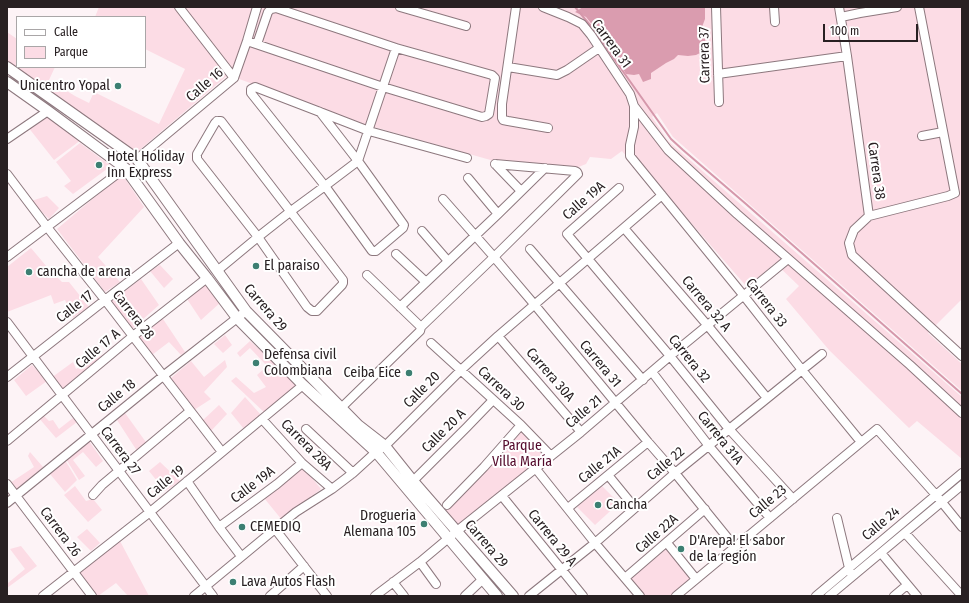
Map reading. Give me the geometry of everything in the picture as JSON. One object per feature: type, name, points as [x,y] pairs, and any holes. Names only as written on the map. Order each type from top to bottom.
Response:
[{"type":"main road","name":"Carrera 29","points":[[7,68],[137,159],[246,311],[358,425],[385,446],[413,481],[513,596]]},
{"type":"main road","name":"Carrera 29","points":[[7,82],[125,168],[179,243],[208,278],[237,318],[303,385],[376,452],[497,596]]},
{"type":"street","points":[[179,7],[234,78]]},
{"type":"street","name":"Calle 16","points":[[137,159],[234,78],[257,7]]},
{"type":"street","points":[[400,7],[466,26]]},
{"type":"street","points":[[516,7],[502,104],[502,118],[503,120],[548,128]]},
{"type":"street","name":"Carrera 31","points":[[543,7],[582,24],[630,94],[634,106],[634,127],[630,145],[630,156],[650,181]]},
{"type":"street","name":"Carrera 37","points":[[716,7],[719,102]]},
{"type":"street","points":[[774,7],[775,22]]},
{"type":"street","name":"Carrera 38","points":[[840,7],[869,216],[854,230],[849,243],[852,255],[962,356]]},
{"type":"street","points":[[841,17],[897,7]]},
{"type":"street","points":[[869,216],[955,193],[919,7]]},
{"type":"street","points":[[247,41],[383,87],[482,116],[489,114],[495,78],[492,75],[396,48],[276,8],[271,8],[268,12],[257,44]]},
{"type":"street","points":[[217,271],[291,211],[358,161],[396,48]]},
{"type":"street","points":[[508,67],[557,75],[567,70],[599,48]]},
{"type":"street","points":[[718,74],[847,56]]},
{"type":"street","points":[[320,112],[358,161],[404,225],[403,228],[376,251],[372,251],[325,186],[251,93],[251,90],[254,87],[320,112],[368,131],[467,158]]},
{"type":"street","points":[[634,106],[668,150],[737,214],[910,365],[962,413]]},
{"type":"street","points":[[7,139],[48,111]]},
{"type":"street","points":[[217,121],[221,121],[291,211],[344,283],[317,311],[312,311],[307,307],[258,237],[197,159],[197,154],[217,121]]},
{"type":"street","points":[[922,136],[944,132]]},
{"type":"street","points":[[341,408],[420,331],[421,327],[494,258],[578,174],[575,171],[495,164],[522,191]]},
{"type":"street","points":[[8,256],[125,168]]},
{"type":"street","points":[[400,306],[545,168]]},
{"type":"street","name":"Carrera 28","points":[[7,174],[222,452]]},
{"type":"street","points":[[468,178],[498,214]]},
{"type":"street","name":"Carrera 33","points":[[650,181],[861,442]]},
{"type":"street","name":"Calle 19A","points":[[567,234],[619,188]]},
{"type":"street","name":"Calle 20","points":[[194,596],[296,512],[332,489],[385,446],[461,370],[498,336],[662,195]]},
{"type":"street","name":"Carrera 31","points":[[443,199],[534,304],[735,546]]},
{"type":"street","name":"Carrera 32 A","points":[[624,228],[767,398]]},
{"type":"street","points":[[422,231],[448,261]]},
{"type":"street","name":"Carrera 32","points":[[567,234],[670,356],[729,429],[792,499]]},
{"type":"street","name":"Calle 17","points":[[7,377],[179,243]]},
{"type":"street","points":[[530,250],[643,380]]},
{"type":"street","points":[[396,254],[426,282]]},
{"type":"street","name":"Calle 21","points":[[375,596],[536,469],[788,259]]},
{"type":"street","points":[[367,276],[421,327]]},
{"type":"street","name":"Calle 17 A","points":[[7,441],[133,336],[208,278]]},
{"type":"street","name":"Calle 18","points":[[7,503],[163,376],[246,311]]},
{"type":"street","name":"Carrera 27","points":[[7,322],[213,596]]},
{"type":"street","name":"Carrera 30A","points":[[498,336],[581,432]]},
{"type":"street","name":"Carrera 30","points":[[431,343],[521,426],[551,456]]},
{"type":"street","name":"Calle 22","points":[[529,596],[595,543],[675,473],[822,354]]},
{"type":"street","name":"Carrera 31A","points":[[652,372],[709,446],[770,518]]},
{"type":"street","name":"Calle 19","points":[[44,596],[150,512],[303,385]]},
{"type":"street","name":"Calle 20 A","points":[[413,481],[493,400]]},
{"type":"street","points":[[93,495],[102,485],[190,411]]},
{"type":"street","name":"Carrera 28A","points":[[262,419],[302,463],[332,489]]},
{"type":"street","points":[[447,505],[521,426]]},
{"type":"street","points":[[306,429],[353,472]]},
{"type":"street","name":"Calle 23","points":[[676,596],[877,429],[939,498]]},
{"type":"street","name":"Calle 21A","points":[[568,508],[648,442]]},
{"type":"street","name":"Calle 19A","points":[[219,527],[277,484],[302,463]]},
{"type":"street","points":[[536,469],[595,543],[640,596]]},
{"type":"street","name":"Calle 24","points":[[829,596],[905,533],[962,473]]},
{"type":"street","points":[[608,475],[635,508]]},
{"type":"street","points":[[187,481],[241,556]]},
{"type":"street","name":"Carrera 26","points":[[7,484],[92,596]]},
{"type":"street","name":"Calle 24","points":[[816,596],[849,568],[939,498],[962,485]]},
{"type":"street","name":"Carrera 29 A","points":[[502,496],[583,596]]},
{"type":"street","points":[[939,498],[962,527]]},
{"type":"street","name":"Calle 22A","points":[[625,578],[705,510]]},
{"type":"street","points":[[837,518],[851,577]]},
{"type":"street","points":[[275,529],[327,596]]},
{"type":"street","points":[[905,533],[962,596]]},
{"type":"street","points":[[667,543],[696,579]]},
{"type":"street","points":[[881,553],[917,596]]},
{"type":"street","points":[[420,562],[436,584]]},
{"type":"street","points":[[270,596],[304,566]]},
{"type":"street","points":[[465,596],[483,579]]},
{"type":"street","points":[[393,582],[404,596]]},
{"type":"street","points":[[894,596],[907,585]]},
{"type":"green space","points":[[99,7],[962,7],[962,299],[928,333],[962,364],[962,391],[673,137],[657,113],[652,117],[668,141],[962,397],[962,459],[917,421],[909,428],[829,350],[786,299],[799,286],[775,263],[747,287],[651,177],[645,179],[622,151],[611,159],[590,157],[586,164],[576,168],[494,161],[367,125],[228,75],[137,152],[98,130],[7,65],[7,32],[16,38],[16,68],[55,68],[49,80],[75,96],[89,103],[94,92],[159,124],[185,69],[146,50],[146,16],[95,16]]},
{"type":"green space","points":[[46,114],[81,140],[54,160],[28,127]]},
{"type":"green space","points":[[80,143],[111,166],[73,194],[64,186],[71,181],[56,162]]},
{"type":"green space","points":[[122,174],[144,207],[98,257],[120,282],[105,292],[57,229]]},
{"type":"green space","points":[[47,196],[59,208],[49,219],[31,201]]},
{"type":"green space","points":[[31,248],[62,282],[69,282],[89,307],[73,318],[65,300],[54,304],[51,295],[7,312],[7,267]]},
{"type":"green space","points":[[160,265],[173,279],[164,288],[150,271]]},
{"type":"green space","points":[[141,279],[159,305],[132,329],[111,301]]},
{"type":"green space","points":[[207,283],[221,302],[201,320],[187,299]]},
{"type":"green space","points":[[161,316],[185,352],[181,355],[169,342],[152,355],[136,335]]},
{"type":"green space","points":[[225,335],[232,345],[223,353],[214,344]]},
{"type":"green space","points":[[250,341],[298,384],[266,414],[231,381],[236,377],[254,393],[266,387],[257,375],[267,366],[250,348],[240,357],[237,353]]},
{"type":"green space","points":[[110,351],[62,391],[51,378],[73,362],[76,369]]},
{"type":"green space","points":[[225,360],[227,367],[204,392],[211,399],[194,410],[171,378],[191,361],[204,377]]},
{"type":"green space","points":[[32,365],[47,381],[26,396],[14,380]]},
{"type":"green space","points":[[245,397],[261,415],[244,429],[231,413]]},
{"type":"green space","points":[[219,405],[227,414],[210,432],[202,421]]},
{"type":"green space","points":[[125,413],[148,445],[139,454],[117,420]]},
{"type":"green space","points":[[42,414],[49,421],[53,420],[59,429],[73,418],[77,422],[56,438],[38,417]]},
{"type":"green space","name":"Parque Villa María","points":[[521,430],[547,455],[459,525],[456,525],[445,511],[494,463]]},
{"type":"green space","points":[[89,441],[103,461],[96,467],[83,452],[73,460],[85,476],[79,480],[66,459]]},
{"type":"green space","points":[[30,452],[43,467],[13,493],[7,485],[7,479],[10,483],[34,467],[28,456]]},
{"type":"green space","points":[[65,460],[77,480],[65,492],[50,474]]},
{"type":"green space","points":[[160,462],[180,481],[165,491],[149,471]]},
{"type":"green space","points":[[303,467],[321,489],[282,520],[264,498]]},
{"type":"green space","name":"Cancha","points":[[601,485],[619,503],[595,525],[577,507]]},
{"type":"green space","points":[[75,486],[86,501],[93,499],[102,510],[88,522],[64,495]]},
{"type":"green space","points":[[87,529],[100,543],[91,551],[77,537]]},
{"type":"green space","points":[[120,541],[149,596],[128,596],[116,583],[98,596],[95,596],[77,573]]},
{"type":"green space","points":[[21,546],[37,566],[7,588],[7,582],[8,583],[25,569],[10,549]]},
{"type":"green space","points":[[666,547],[692,579],[672,596],[644,596],[629,578]]},
{"type":"shaded area","points":[[583,7],[705,7],[705,19],[702,27],[706,44],[704,51],[696,55],[678,55],[651,73],[651,79],[643,82],[639,74],[626,74],[607,43],[586,17],[575,12]]},
{"type":"waterway","points":[[575,7],[590,25],[671,139],[962,394]]},
{"type":"place","name":"Unicentro Yopal","points":[[118,86]]},
{"type":"place","name":"Hotel Holiday Inn Express","points":[[99,165]]},
{"type":"place","name":"El paraiso","points":[[256,266]]},
{"type":"place","name":"cancha de arena","points":[[29,272]]},
{"type":"place","name":"Defensa civil Colombiana","points":[[256,363]]},
{"type":"place","name":"Ceiba Eice","points":[[409,373]]},
{"type":"place","name":"Cancha","points":[[598,505]]},
{"type":"place","name":"Drogueria Alemana 105","points":[[424,524]]},
{"type":"place","name":"CEMEDIQ","points":[[242,527]]},
{"type":"place","name":"D'Arepa! El sabor de la región","points":[[681,549]]},
{"type":"place","name":"Lava Autos Flash","points":[[233,582]]}]
